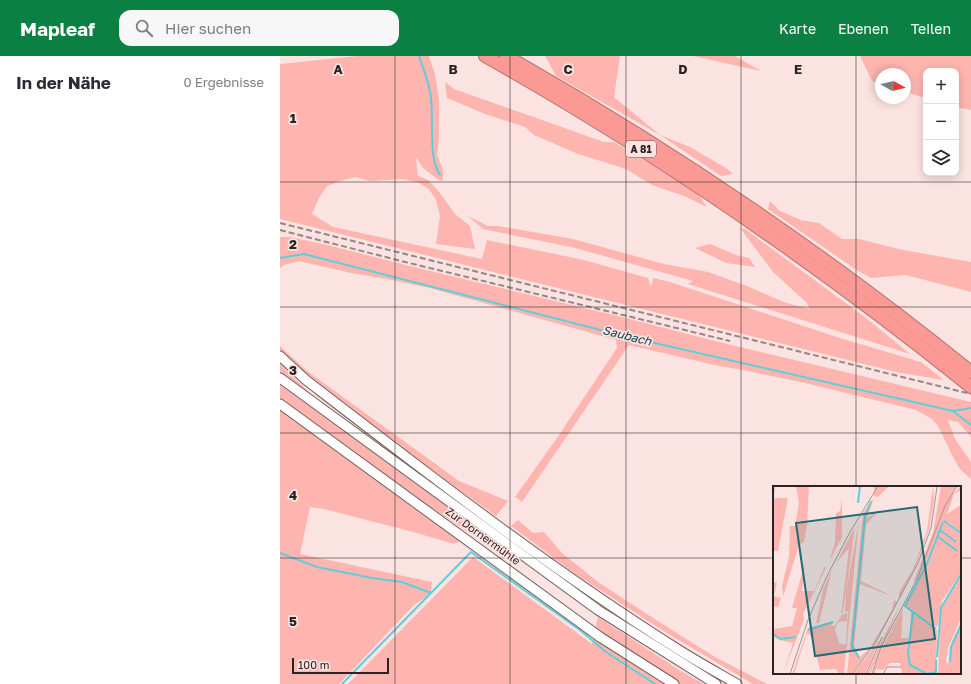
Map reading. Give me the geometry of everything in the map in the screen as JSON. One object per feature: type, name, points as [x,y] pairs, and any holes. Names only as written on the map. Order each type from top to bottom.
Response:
[{"type":"highway","name":"A 81","points":[[485,56],[560,99],[649,154],[827,269],[910,324],[971,372]]},
{"type":"highway","name":"A 81","points":[[506,56],[566,90],[667,153],[782,229],[897,329],[971,388]]},
{"type":"main road","points":[[280,356],[306,380],[486,524],[511,548],[598,610],[716,684]]},
{"type":"main road","points":[[280,378],[486,524],[517,540],[604,601],[680,651],[737,684]]},
{"type":"main road","name":"Zur Dornermühle","points":[[280,404],[600,637],[674,684]]},
{"type":"shaded area","points":[[358,56],[429,56],[435,74],[439,100],[439,140],[437,155],[443,170],[443,180],[440,181],[423,168],[416,157],[418,176],[428,180],[440,193],[455,214],[470,226],[475,249],[436,244],[440,216],[436,200],[429,189],[417,182],[402,179],[369,181],[356,177],[327,186],[319,198],[312,214],[333,227],[482,259],[487,240],[584,260],[648,278],[651,287],[653,278],[670,282],[840,338],[921,362],[944,380],[900,373],[280,219],[280,64]]},
{"type":"shaded area","points":[[545,56],[620,56],[614,97],[660,135],[556,76]]},
{"type":"shaded area","points":[[693,56],[735,56],[761,71]]},
{"type":"shaded area","points":[[860,56],[971,56],[971,110],[959,108],[959,68],[923,68],[923,97],[911,94],[911,68],[875,68],[875,82],[872,81]]},
{"type":"shaded area","points":[[445,82],[454,89],[604,142],[614,142],[697,192],[707,207],[684,196],[652,185],[626,169],[578,154],[534,135],[525,127],[485,114],[447,98]]},
{"type":"shaded area","points":[[660,135],[690,147],[726,168],[733,174],[721,176]]},
{"type":"shaded area","points":[[770,201],[780,211],[801,220],[819,223],[842,239],[859,239],[898,249],[971,262],[971,292],[906,275],[871,278],[858,271],[768,209]]},
{"type":"shaded area","points":[[468,216],[488,226],[498,226],[573,239],[664,264],[708,272],[747,286],[786,303],[810,309],[806,302],[773,272],[740,228],[745,229],[866,318],[910,354],[688,284],[693,281],[575,248],[483,229]]},
{"type":"shaded area","points":[[280,237],[290,237],[323,244],[715,341],[971,402],[971,437],[958,422],[948,420],[955,439],[971,462],[971,479],[960,469],[955,461],[938,426],[932,419],[916,410],[805,383],[714,365],[629,345],[522,502],[515,497],[557,438],[617,348],[616,340],[430,288],[351,273],[299,261],[284,265],[280,268]]},
{"type":"shaded area","points":[[710,244],[736,255],[749,258],[755,267],[726,263],[695,248]]},
{"type":"shaded area","points":[[280,346],[307,371],[459,481],[508,501],[496,516],[413,456],[332,394],[280,350]]},
{"type":"shaded area","points":[[280,364],[318,401],[280,374]]},
{"type":"shaded area","points":[[280,385],[486,534],[481,540],[415,497],[280,399]]},
{"type":"shaded area","points":[[280,409],[463,540],[454,544],[324,509],[310,507],[300,554],[432,582],[431,593],[413,606],[339,684],[280,684]]},
{"type":"shaded area","points":[[518,520],[533,533],[544,532],[562,553],[598,582],[715,657],[767,684],[753,684],[665,632],[574,573],[511,526]]},
{"type":"shaded area","points":[[473,557],[592,644],[598,617],[681,671],[704,684],[348,684]]},
{"type":"waterway","points":[[419,56],[427,78],[430,92],[432,147],[436,167],[440,175]]},
{"type":"waterway","name":"Saubach","points":[[280,258],[304,254],[624,336],[953,411],[971,425]]},
{"type":"waterway","points":[[953,411],[971,408]]},
{"type":"waterway","points":[[342,684],[471,552],[580,630],[606,652],[655,684]]},
{"type":"waterway","points":[[280,553],[317,567],[372,578],[402,582],[431,593]]},
{"type":"railway","points":[[280,223],[971,394]]},
{"type":"railway","points":[[280,230],[730,341]]}]
